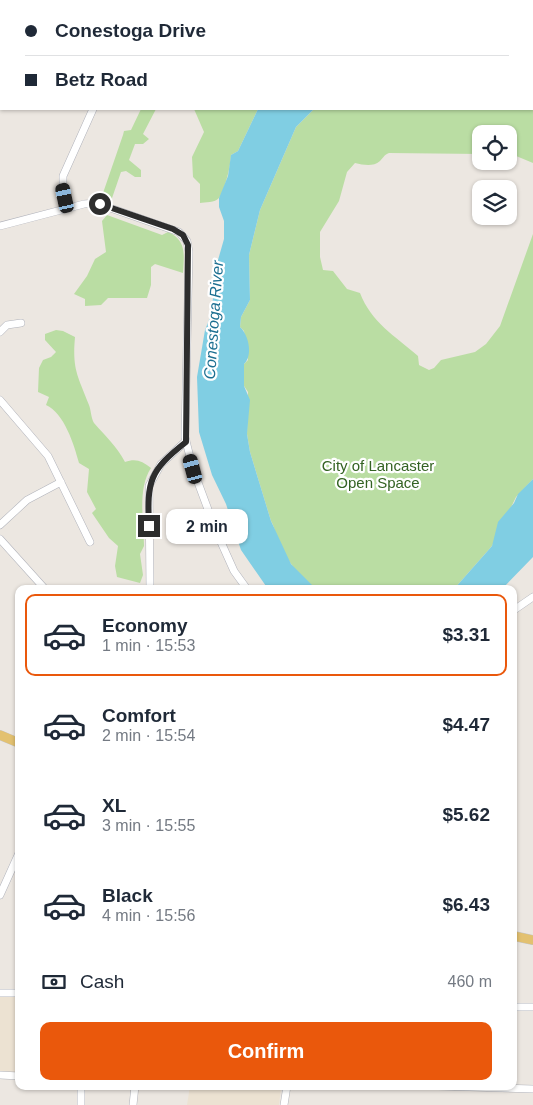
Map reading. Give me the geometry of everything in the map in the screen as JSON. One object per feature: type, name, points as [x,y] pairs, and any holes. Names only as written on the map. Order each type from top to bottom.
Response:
[{"type":"main road","points":[[0,736],[15,742]]},
{"type":"main road","points":[[517,937],[533,940]]},
{"type":"street","points":[[67,208],[63,176],[93,110]]},
{"type":"street","points":[[0,226],[91,203],[107,206],[173,229],[183,235],[187,241],[189,252],[186,442],[193,469],[218,537],[234,571],[244,585]]},
{"type":"street","points":[[0,332],[7,325],[21,323]]},
{"type":"street","points":[[0,400],[48,456],[90,542]]},
{"type":"street","points":[[150,585],[149,486],[160,464],[186,442]]},
{"type":"street","points":[[0,525],[27,500],[61,482]]},
{"type":"street","points":[[0,539],[41,585]]},
{"type":"street","points":[[517,608],[533,597]]},
{"type":"street","points":[[0,895],[15,861]]},
{"type":"street","points":[[0,993],[15,993]]},
{"type":"street","points":[[517,1006],[533,1007]]},
{"type":"street","points":[[0,1075],[15,1076]]},
{"type":"street","points":[[517,1088],[533,1089]]},
{"type":"street","points":[[81,1090],[81,1105]]},
{"type":"street","points":[[133,1105],[135,1090]]},
{"type":"street","points":[[284,1105],[286,1090]]},
{"type":"shaded area","points":[[0,993],[15,993],[15,1076],[0,1075]]},
{"type":"shaded area","points":[[189,1090],[281,1090],[279,1105],[187,1105]]},
{"type":"green space","points":[[141,110],[155,110],[143,134],[149,139],[143,144],[135,144],[129,160],[141,170],[141,177],[135,177],[126,171],[121,172],[111,201],[104,201],[103,193],[124,131],[131,130]]},
{"type":"green space","points":[[194,110],[258,110],[238,151],[231,155],[227,177],[219,198],[213,202],[200,203],[200,184],[193,177],[192,157],[204,132]]},
{"type":"green space","name":"City of Lancaster Open Space","points":[[313,110],[533,110],[533,163],[517,156],[517,125],[472,125],[472,154],[389,153],[380,161],[371,165],[355,163],[347,172],[339,201],[320,232],[320,257],[323,270],[333,271],[347,289],[360,293],[370,312],[377,320],[418,356],[419,365],[429,370],[434,368],[441,360],[475,352],[486,344],[500,326],[533,234],[533,479],[516,497],[492,546],[458,585],[311,585],[293,567],[284,553],[271,521],[250,452],[247,434],[248,392],[244,386],[244,364],[248,360],[244,331],[240,327],[241,317],[250,300],[249,255],[260,210],[296,127]]},
{"type":"green space","points":[[107,215],[162,235],[168,232],[174,235],[183,249],[183,273],[155,264],[151,267],[151,285],[147,298],[108,298],[101,305],[85,306],[85,299],[74,294],[87,276],[95,259],[106,252],[102,221]]},
{"type":"green space","points":[[56,330],[75,337],[75,365],[94,423],[125,462],[139,461],[151,468],[144,486],[143,496],[144,546],[140,554],[143,575],[140,583],[117,577],[115,566],[118,546],[109,538],[92,513],[96,509],[87,492],[89,469],[79,463],[71,438],[63,422],[46,405],[49,397],[38,392],[39,368],[43,360],[51,357],[56,352],[45,340],[45,334]]},
{"type":"water","name":"Conestoga River","points":[[258,110],[313,110],[296,127],[260,210],[249,255],[250,300],[241,317],[240,327],[246,335],[249,346],[247,360],[244,364],[244,386],[250,400],[247,434],[250,452],[271,521],[291,564],[312,585],[265,585],[241,550],[226,504],[212,475],[199,432],[197,377],[205,330],[211,315],[213,298],[217,293],[214,274],[224,239],[224,221],[219,207],[219,198],[228,176],[231,155],[238,151]]},
{"type":"water","points":[[533,479],[533,557],[506,585],[458,585],[492,546],[498,522],[514,503],[518,494]]},
{"type":"route","points":[[100,204],[173,229],[183,235],[188,245],[184,428],[186,442],[160,464],[151,478],[148,495],[149,526]]}]
